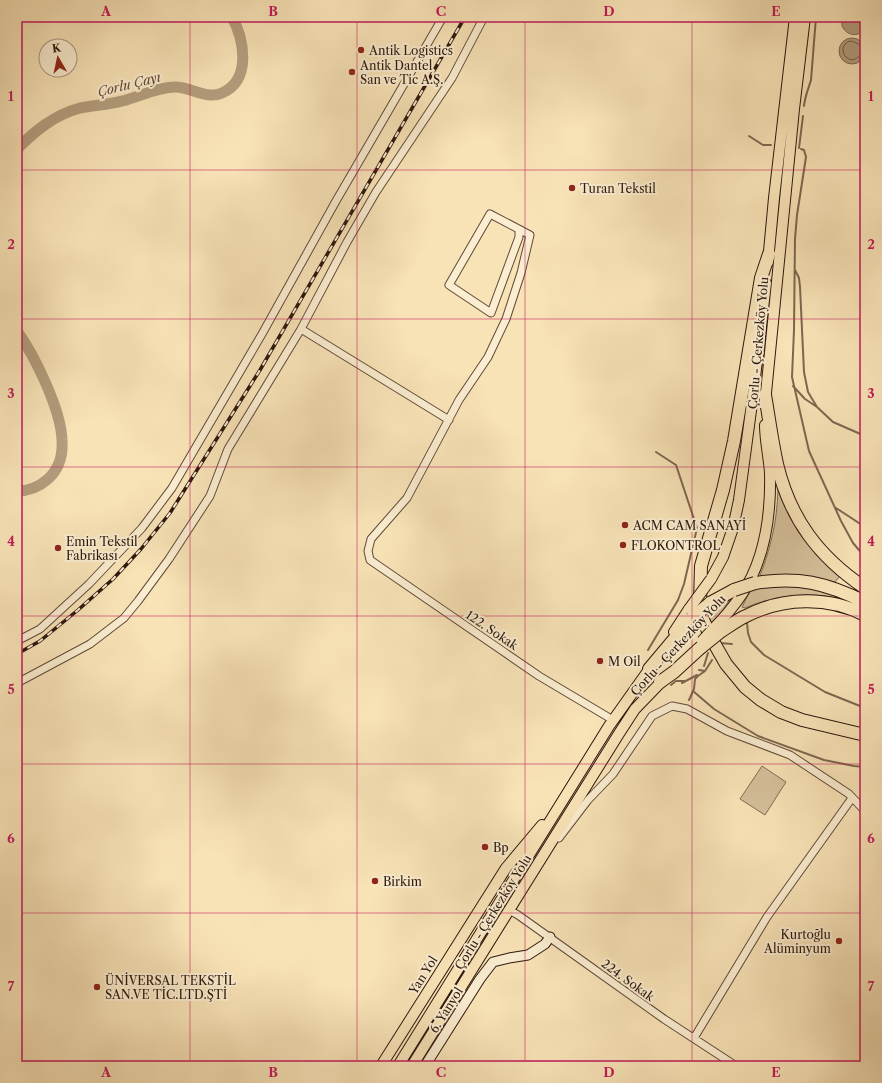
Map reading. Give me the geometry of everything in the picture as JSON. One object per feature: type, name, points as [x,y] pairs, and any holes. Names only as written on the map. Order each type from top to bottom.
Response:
[{"type":"highway","points":[[769,254],[761,278],[734,441],[701,566],[700,602],[702,617],[710,636],[726,664],[745,687],[761,700],[781,712],[802,720],[865,735]]},
{"type":"highway","points":[[765,395],[777,465],[794,513],[811,539],[826,556],[839,569],[865,588]]},
{"type":"highway","points":[[649,669],[690,614],[734,590],[754,583],[787,580],[820,584],[865,602]]},
{"type":"highway","points":[[660,682],[674,672],[698,647],[717,631],[758,610],[778,604],[792,602],[821,601],[844,606],[865,615]]},
{"type":"main road","name":"Çorlu - Çerkezköy Yolu","points":[[690,614],[723,558],[733,528],[739,500],[752,404],[795,17]]},
{"type":"main road","name":"Çorlu - Çerkezköy Yolu","points":[[717,631],[752,577],[759,558],[769,513],[770,471],[765,430],[765,395],[794,109],[805,17]]},
{"type":"main road","name":"Çorlu - Çerkezköy Yolu","points":[[398,1066],[613,720],[649,669]]},
{"type":"main road","name":"Çorlu - Çerkezköy Yolu","points":[[412,1066],[631,714],[660,682]]},
{"type":"main road","name":"Yan Yol","points":[[381,1066],[506,868],[562,803]]},
{"type":"main road","points":[[487,897],[509,910]]},
{"type":"main road","name":"6. Yanyol","points":[[425,1066],[480,979],[493,962],[509,958],[528,956],[545,944],[550,937]]},
{"type":"street","points":[[18,639],[40,630],[89,584],[142,528],[172,488],[262,334],[336,201],[443,17]]},
{"type":"street","points":[[17,683],[90,644],[124,618],[138,602],[170,559],[210,496],[228,449],[301,329],[347,242],[376,192],[452,78],[484,17]]},
{"type":"street","points":[[301,329],[448,420],[459,400],[488,357],[506,319],[521,273],[530,235],[490,214],[449,285],[491,313],[519,237],[519,230]]},
{"type":"street","name":"122. Sokak","points":[[448,420],[407,498],[371,539],[368,550],[370,560],[539,676],[613,720]]},
{"type":"street","points":[[538,865],[588,800],[613,774],[652,716],[672,706],[687,709],[727,731],[790,755],[849,794],[865,811]]},
{"type":"street","points":[[694,1038],[767,917],[852,798]]},
{"type":"street","name":"224. Sokak","points":[[509,910],[550,937],[664,1019],[736,1066]]},
{"type":"shaded area","points":[[778,490],[792,520],[800,532],[840,576],[835,582],[798,576],[760,576],[773,534]]},
{"type":"shaded area","points":[[784,585],[823,590],[853,603],[825,596],[805,595],[784,597],[764,601],[745,608],[742,607],[751,589]]},
{"type":"shaded area","points":[[731,598],[723,610],[711,625],[706,611]]},
{"type":"shaded area","points":[[762,766],[786,782],[765,815],[740,799]]},
{"type":"water","points":[[842,17],[865,17],[865,30],[859,34],[849,34],[842,26]]},
{"type":"water","points":[[852,38],[861,42],[865,51],[861,60],[852,64],[843,60],[839,51],[843,42]]},
{"type":"waterway","name":"Çorlu Çayı","points":[[17,149],[53,119],[80,108],[117,102],[168,87],[187,89],[210,95],[222,93],[232,87],[238,79],[242,69],[243,58],[240,36],[232,17]]},
{"type":"waterway","points":[[804,106],[811,80],[816,17]]},
{"type":"waterway","points":[[799,148],[803,116]]},
{"type":"waterway","points":[[749,136],[763,145],[771,145]]},
{"type":"waterway","points":[[801,149],[804,150],[806,157],[797,215],[795,239],[792,377],[809,451],[841,521],[853,543],[865,557]]},
{"type":"waterway","points":[[795,270],[799,278],[800,287],[804,372],[808,392],[817,407]]},
{"type":"waterway","name":"Çorlu Çayı","points":[[17,331],[31,354],[46,384],[57,414],[61,428],[62,440],[60,461],[52,475],[34,488],[17,491]]},
{"type":"waterway","points":[[793,386],[805,399],[817,407],[833,422],[865,436]]},
{"type":"waterway","points":[[648,650],[678,600],[684,584],[697,528],[676,465],[656,452]]},
{"type":"waterway","points":[[836,508],[865,527]]},
{"type":"waterway","points":[[747,623],[751,642],[764,655],[825,692],[865,708]]},
{"type":"waterway","points":[[720,643],[732,644]]},
{"type":"waterway","points":[[704,666],[708,653]]},
{"type":"waterway","points":[[699,670],[705,671],[712,660]]},
{"type":"waterway","points":[[689,700],[694,689],[695,679],[705,671]]},
{"type":"waterway","points":[[682,683],[697,675]]},
{"type":"waterway","points":[[671,685],[676,681],[684,681]]},
{"type":"waterway","points":[[693,691],[714,709],[758,736],[824,760],[865,767]]},
{"type":"railway","points":[[17,654],[40,641],[113,579],[141,549],[170,513],[260,370],[465,17]]},
{"type":"place","name":"Antik Logistics","points":[[361,50]]},
{"type":"place","name":"Antik Dantel San ve Tic A.Ş.","points":[[352,72]]},
{"type":"place","name":"Turan Tekstil","points":[[572,188]]},
{"type":"place","name":"ACM CAM SANAYİ","points":[[625,525]]},
{"type":"place","name":"FLOKONTROL","points":[[623,545]]},
{"type":"place","name":"Emin Tekstil Fabrikası","points":[[58,548]]},
{"type":"place","name":"M Oil","points":[[600,661]]},
{"type":"place","name":"Bp","points":[[485,847]]},
{"type":"place","name":"Birkim","points":[[375,881]]},
{"type":"place","name":"Kurtoğlu Alüminyum","points":[[839,941]]},
{"type":"place","name":"ÜNİVERSAL TEKSTİL SAN.VE TİC.LTD.ŞTİ","points":[[97,987]]}]
